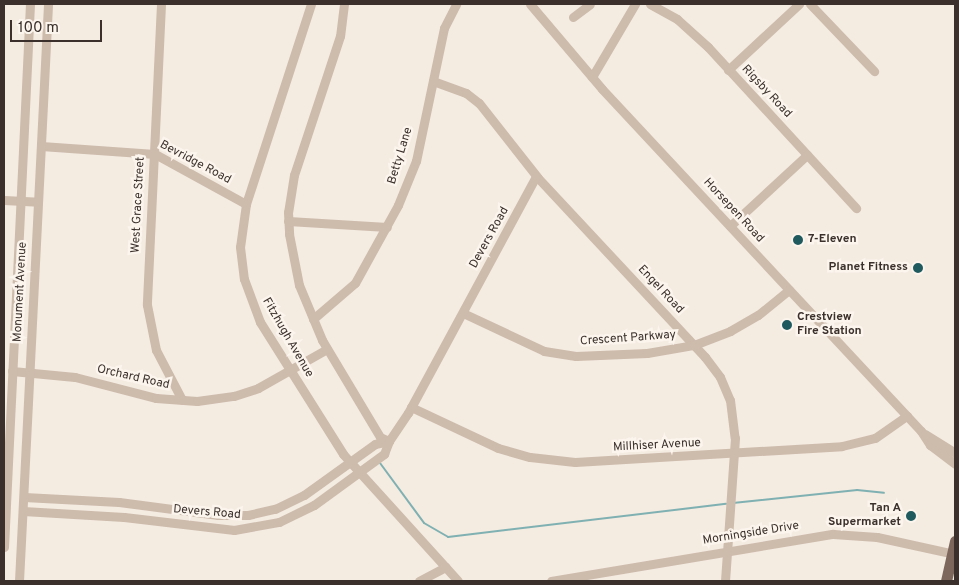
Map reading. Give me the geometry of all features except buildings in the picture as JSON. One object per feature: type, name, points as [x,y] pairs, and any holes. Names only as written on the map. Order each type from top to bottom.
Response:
[{"type":"main road","points":[[946,581],[954,554],[955,541]]},
{"type":"street","name":"Monument Avenue","points":[[4,547],[6,430],[12,371],[30,4]]},
{"type":"street","name":"Monument Avenue","points":[[20,581],[48,4]]},
{"type":"street","name":"West Grace Street","points":[[161,4],[149,319],[156,350],[182,400]]},
{"type":"street","name":"Fitzhugh Avenue","points":[[311,4],[246,204],[240,247],[244,278],[260,322],[350,464],[458,581]]},
{"type":"street","points":[[344,4],[340,36],[294,174],[288,221],[298,285],[313,319],[327,349],[380,437],[389,440]]},
{"type":"street","name":"Betty Lane","points":[[313,319],[355,283],[387,227],[412,175],[444,28],[456,4]]},
{"type":"street","name":"Horsepen Road","points":[[530,4],[592,77],[907,416],[935,450],[955,464]]},
{"type":"street","points":[[573,16],[590,4]]},
{"type":"street","points":[[592,77],[635,4]]},
{"type":"street","name":"Rigsby Road","points":[[650,4],[685,25],[856,208]]},
{"type":"street","points":[[728,70],[799,4]]},
{"type":"street","points":[[810,4],[874,72]]},
{"type":"street","name":"Engel Road","points":[[433,81],[472,97],[536,176],[694,345],[726,388],[734,424],[734,454],[725,581]]},
{"type":"street","name":"Bevridge Road","points":[[41,146],[155,154],[246,204]]},
{"type":"street","points":[[730,226],[806,154]]},
{"type":"street","name":"Devers Road","points":[[6,506],[23,510],[160,521],[216,529],[265,526],[299,514],[359,475],[384,454],[389,440],[411,407],[463,314],[536,176]]},
{"type":"street","points":[[4,200],[38,202]]},
{"type":"street","points":[[288,221],[387,227]]},
{"type":"street","name":"Crescent Parkway","points":[[463,314],[526,345],[555,354],[576,356],[647,353],[694,345],[745,324],[789,290]]},
{"type":"street","name":"Orchard Road","points":[[12,371],[75,377],[156,398],[182,400],[234,396],[290,372],[327,349]]},
{"type":"street","name":"Millhiser Avenue","points":[[411,407],[483,443],[530,457],[592,462],[734,454],[865,442],[886,433],[907,416]]},
{"type":"street","points":[[6,430],[27,430]]},
{"type":"street","name":"Horsepen Road","points":[[920,431],[955,453]]},
{"type":"street","name":"Devers Road","points":[[24,497],[162,507],[218,515],[263,512],[304,495],[350,464],[375,444],[389,440]]},
{"type":"street","points":[[160,521],[162,507]]},
{"type":"street","name":"Morningside Drive","points":[[551,581],[726,551],[847,533],[954,554]]},
{"type":"street","points":[[419,581],[445,567]]},
{"type":"waterway","points":[[380,463],[424,523],[448,537],[726,504]]},
{"type":"waterway","points":[[733,503],[857,490],[884,493]]},
{"type":"place","name":"7-Eleven","points":[[798,240]]},
{"type":"place","name":"Planet Fitness","points":[[918,268]]},
{"type":"place","name":"Crestview Fire Station","points":[[787,325]]},
{"type":"place","name":"Tan A Supermarket","points":[[911,516]]}]
